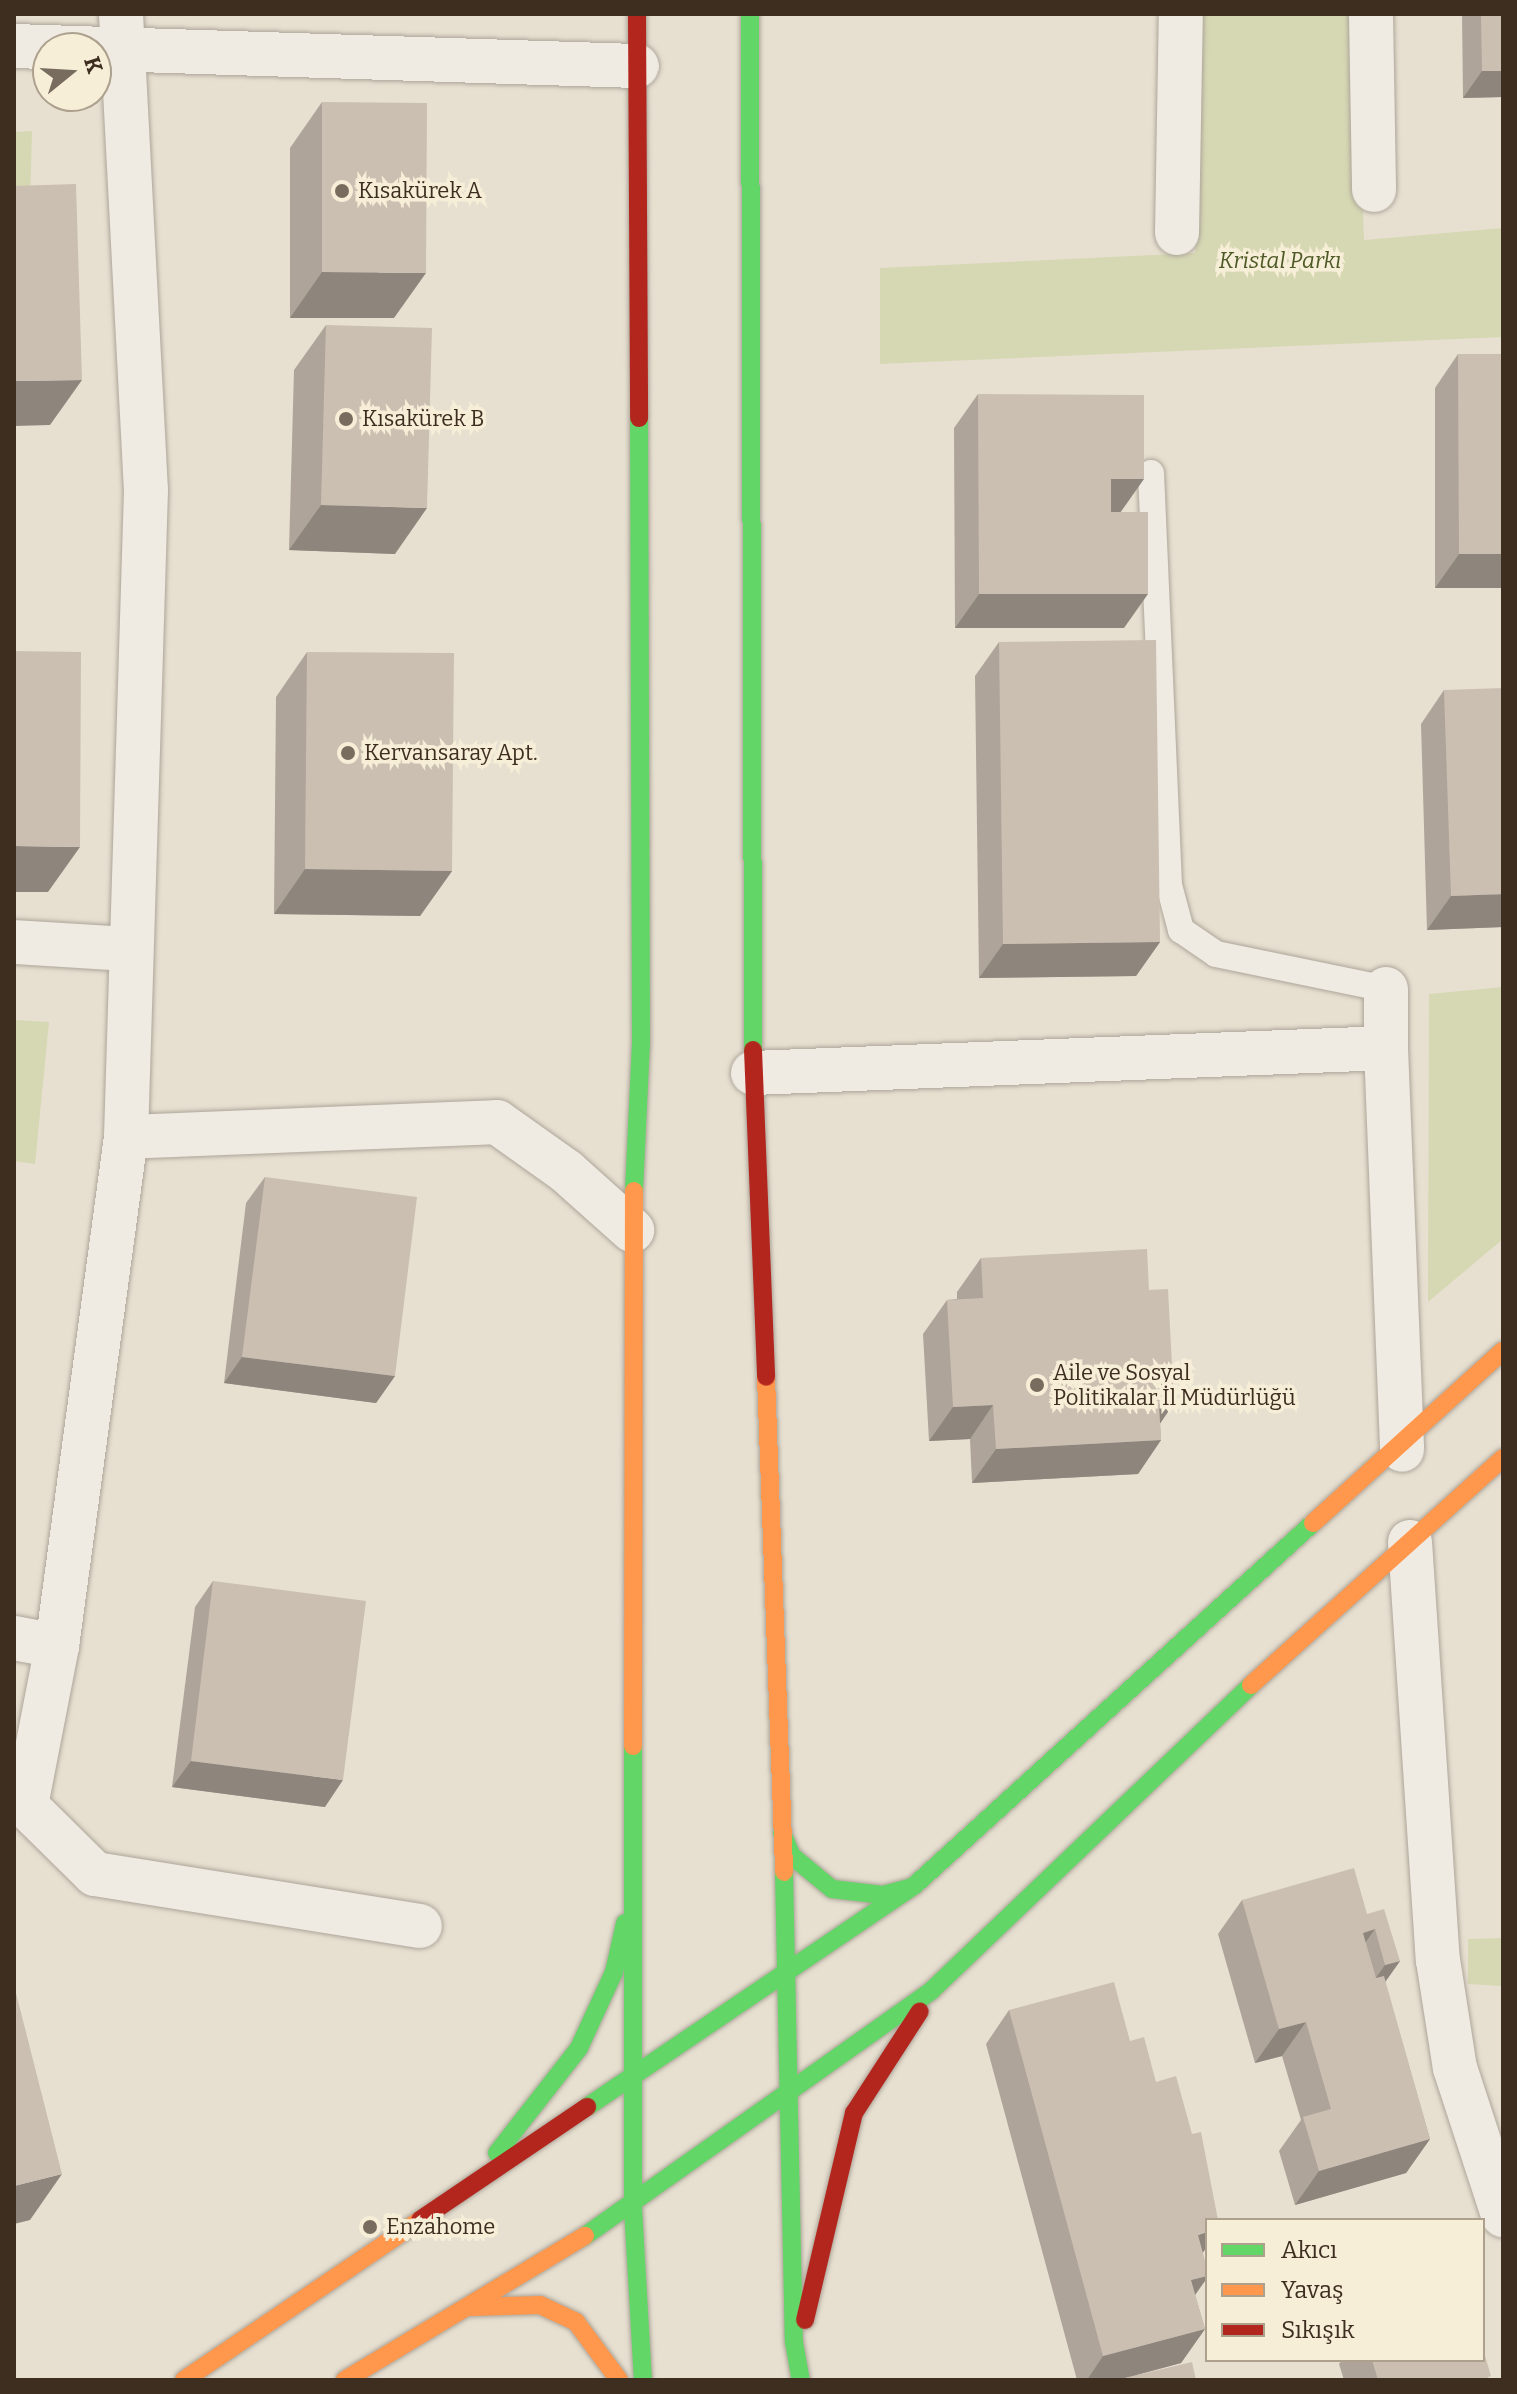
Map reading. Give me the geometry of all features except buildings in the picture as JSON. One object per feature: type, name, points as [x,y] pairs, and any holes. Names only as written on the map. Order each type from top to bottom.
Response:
[{"type":"main road","points":[[637,14],[641,1044],[632,1230],[632,1861],[633,2208],[643,2380]]},
{"type":"main road","points":[[750,14],[753,1073],[782,1833],[787,2095],[802,2380]]},
{"type":"main road","points":[[184,2380],[466,2188],[784,1979],[915,1885],[1402,1450],[1503,1351]]},
{"type":"main road","points":[[345,2380],[633,2208],[931,1991],[1503,1458]]},
{"type":"main road","points":[[782,1833],[792,1856],[832,1889],[883,1895],[915,1885]]},
{"type":"main road","points":[[466,2188],[579,2048],[614,1972],[632,1861]]},
{"type":"main road","points":[[802,2380],[807,2294],[844,2140],[931,1991]]},
{"type":"main road","points":[[464,2307],[540,2305],[576,2322],[619,2380]]},
{"type":"street","points":[[1177,233],[1181,14]]},
{"type":"street","points":[[1371,14],[1374,190]]},
{"type":"street","points":[[14,46],[121,30],[637,66]]},
{"type":"street","points":[[121,30],[146,490],[126,1137],[57,1646],[26,1806],[95,1874],[420,1926]]},
{"type":"street","points":[[14,942],[130,949]]},
{"type":"street","points":[[1386,989],[1402,1450]]},
{"type":"street","points":[[753,1073],[1386,1048]]},
{"type":"street","points":[[126,1137],[497,1122],[566,1171],[632,1230]]},
{"type":"street","points":[[1410,1542],[1438,1960],[1455,2068],[1503,2215]]},
{"type":"street","points":[[14,1638],[57,1646]]},
{"type":"lane","points":[[1151,473],[1169,885],[1181,930],[1216,954],[1386,989]]},
{"type":"green space","name":"Kristal Parkı","points":[[1202,14],[1356,14],[1364,240],[1503,228],[1503,337],[880,364],[880,268],[1195,253]]},
{"type":"green space","points":[[32,131],[30,208],[14,208],[14,132]]},
{"type":"green space","points":[[1503,987],[1503,1239],[1428,1302],[1429,994]]},
{"type":"green space","points":[[14,1020],[49,1022],[35,1164],[14,1161]]},
{"type":"green space","points":[[1503,1938],[1503,1986],[1468,1984],[1468,1939]]},
{"type":"traffic: fast","points":[[750,14],[753,1050]]},
{"type":"traffic: fast","points":[[634,1191],[641,1044],[639,418]]},
{"type":"traffic: fast","points":[[587,2107],[915,1885],[1313,1523]]},
{"type":"traffic: fast","points":[[585,2236],[931,1991],[1251,1685]]},
{"type":"traffic: fast","points":[[633,1746],[633,2208],[643,2380]]},
{"type":"traffic: fast","points":[[782,1833],[792,1856],[832,1889],[883,1895],[910,1888]]},
{"type":"traffic: fast","points":[[784,1872],[794,2342],[801,2380]]},
{"type":"traffic: fast","points":[[497,2153],[579,2048],[614,1972],[625,1923]]},
{"type":"traffic: slow","points":[[633,1746],[634,1191]]},
{"type":"traffic: slow","points":[[1313,1523],[1503,1351]]},
{"type":"traffic: slow","points":[[766,1377],[784,1872]]},
{"type":"traffic: slow","points":[[1251,1685],[1503,1458]]},
{"type":"traffic: slow","points":[[184,2380],[420,2220]]},
{"type":"traffic: slow","points":[[345,2380],[585,2236]]},
{"type":"traffic: slow","points":[[471,2307],[540,2305],[576,2322],[619,2380]]},
{"type":"traffic: jam","points":[[637,14],[639,418]]},
{"type":"traffic: jam","points":[[753,1050],[766,1377]]},
{"type":"traffic: jam","points":[[805,2320],[854,2113],[920,2011]]},
{"type":"traffic: jam","points":[[420,2220],[587,2107]]},
{"type":"place","name":"Kısakürek A","points":[[342,191]]},
{"type":"place","name":"Kısakürek B","points":[[346,419]]},
{"type":"place","name":"Kervansaray Apt.","points":[[348,753]]},
{"type":"place","name":"Aile ve Sosyal Politikalar İl Müdürlüğü","points":[[1037,1385]]},
{"type":"place","name":"Enzahome","points":[[370,2227]]}]
